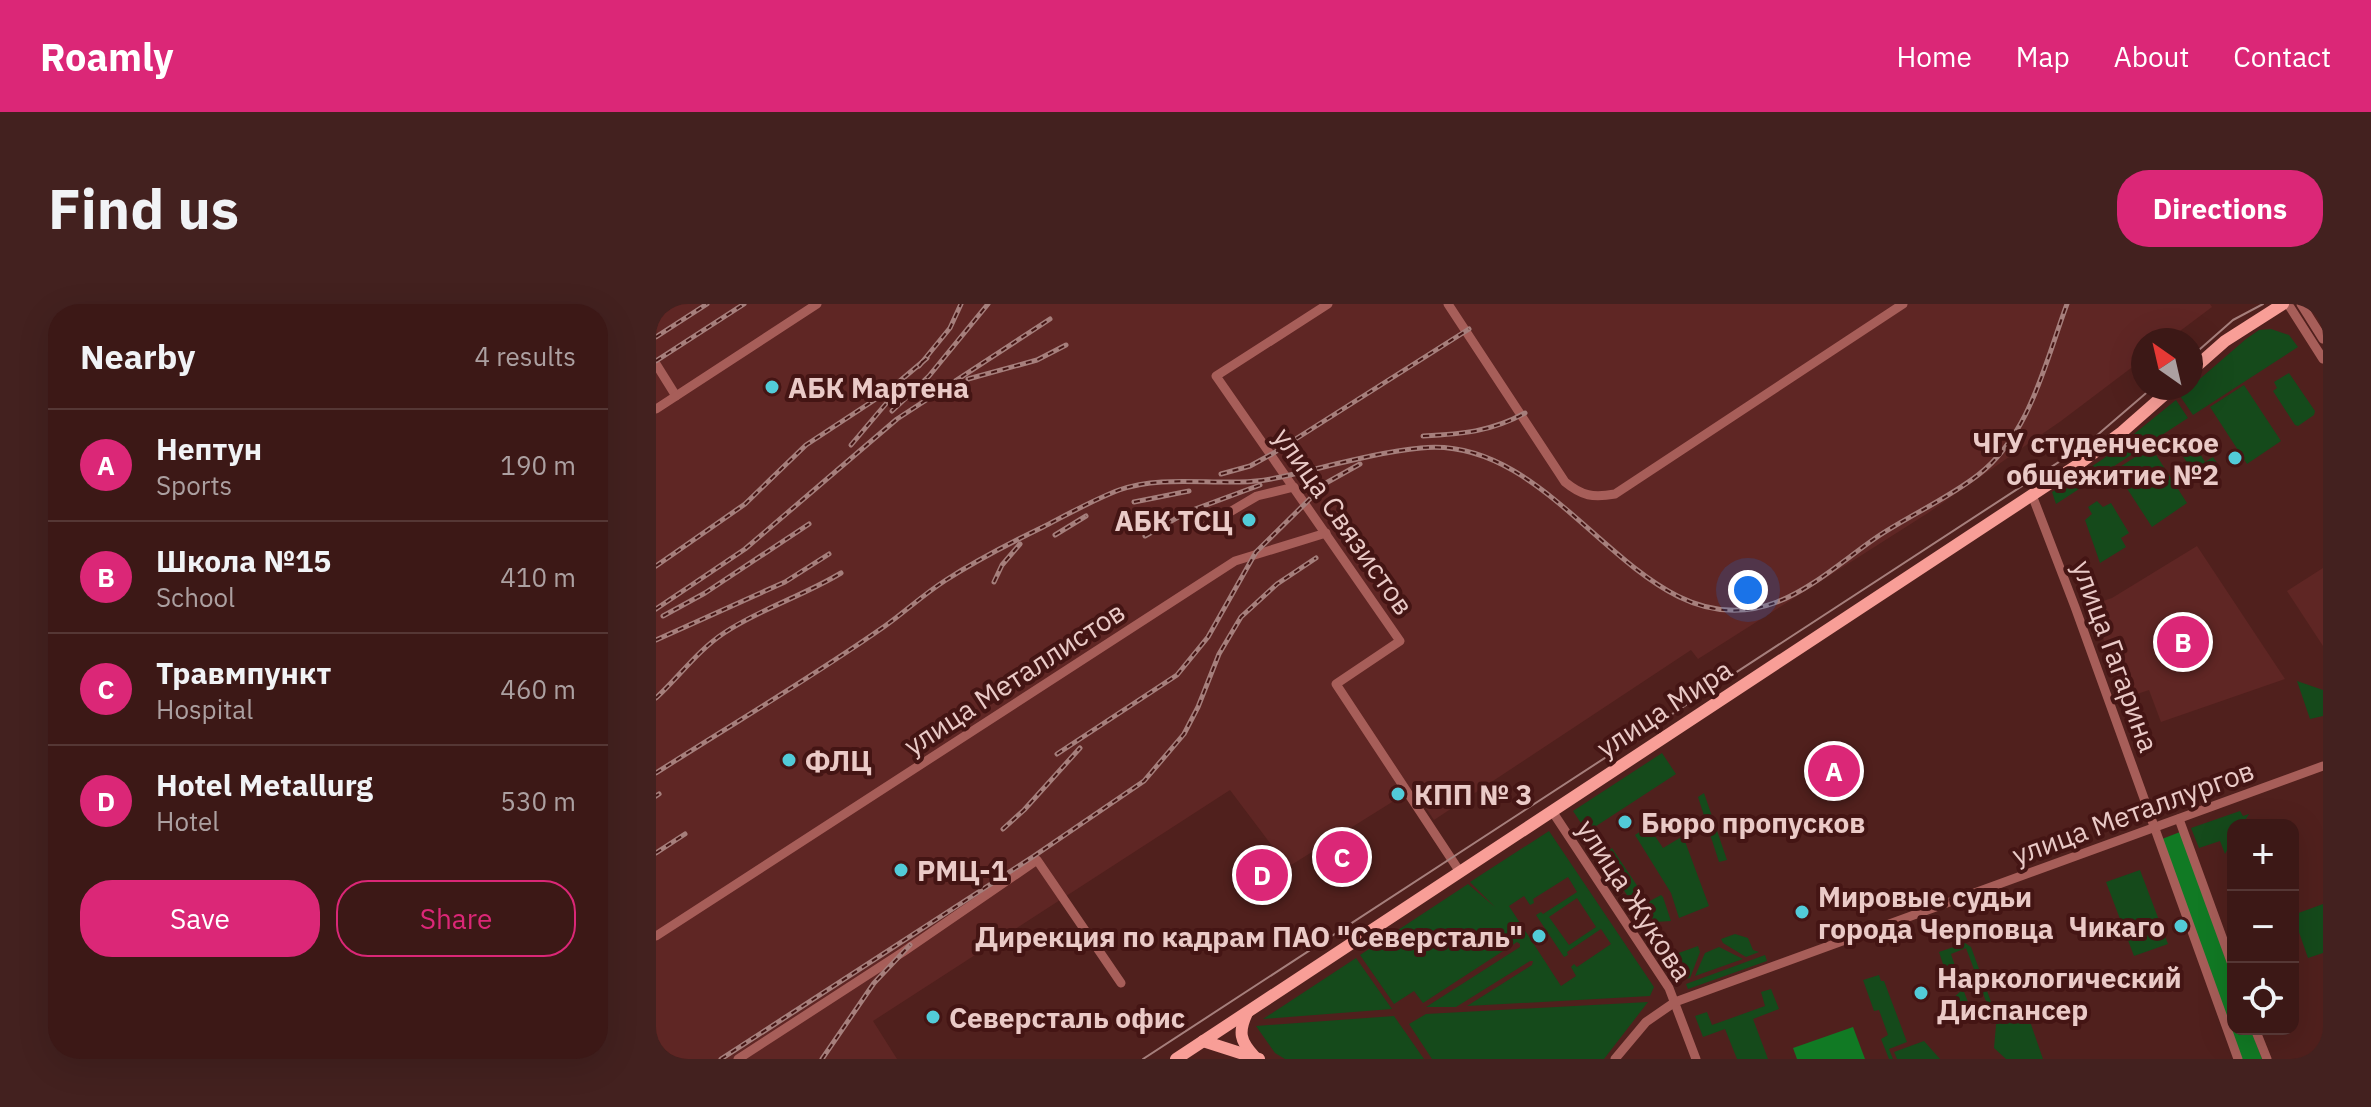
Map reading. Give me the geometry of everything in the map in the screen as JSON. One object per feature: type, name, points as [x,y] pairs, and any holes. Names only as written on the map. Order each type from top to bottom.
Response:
[{"type":"main road","points":[[2203,361],[2249,323],[2286,304]]},
{"type":"main road","name":"улица Мира","points":[[1176,1059],[2032,495],[2106,445],[2158,400]]},
{"type":"main road","points":[[1248,1012],[1240,1034],[1244,1045],[1257,1058]]},
{"type":"main road","points":[[1203,1041],[1257,1058]]},
{"type":"main road","points":[[1203,1041],[1231,1059]]},
{"type":"street","points":[[656,409],[817,304]]},
{"type":"street","name":"улица Связистов","points":[[1328,304],[1216,376],[1400,641],[1336,684],[1460,872]]},
{"type":"street","points":[[1448,304],[1565,482],[1579,493],[1596,498],[1615,494],[1903,304]]},
{"type":"street","points":[[2286,304],[2323,359]]},
{"type":"street","points":[[2301,304],[2323,339]]},
{"type":"street","points":[[656,364],[676,396]]},
{"type":"street","points":[[1206,526],[1257,496],[1294,487]]},
{"type":"street","name":"улица Гагарина","points":[[2032,495],[2238,1059]]},
{"type":"street","name":"улица Металлистов","points":[[656,936],[1235,561],[1326,533]]},
{"type":"street","name":"улица Металлургов","points":[[1615,1059],[1646,1022],[1675,1002],[2323,766]]},
{"type":"street","name":"улица Жукова","points":[[1552,811],[1669,988],[1696,1059]]},
{"type":"street","points":[[2179,819],[2232,963]]},
{"type":"street","points":[[738,1059],[1037,860],[1121,983]]},
{"type":"street","points":[[2257,1035],[2267,1059]]},
{"type":"shaded area","points":[[656,304],[2210,304],[2212,307],[2184,328],[2131,328],[2131,368],[2061,421],[1928,513],[1698,659],[1691,650],[1434,820],[1413,789],[1288,867],[1230,790],[873,1021],[897,1059],[656,1059]]},
{"type":"shaded area","points":[[2197,546],[2285,679],[2161,722],[2149,690],[2125,698],[2091,605],[2112,598]]},
{"type":"shaded area","points":[[2323,568],[2323,646],[2287,591]]},
{"type":"green space","points":[[2271,329],[2289,335],[2298,347],[2193,415],[2183,400],[2203,400],[2203,376],[2259,330]]},
{"type":"green space","points":[[2289,373],[2315,411],[2298,426],[2273,391],[2277,388],[2274,382]]},
{"type":"green space","points":[[2244,385],[2281,441],[2247,464],[2210,407]]},
{"type":"green space","points":[[2176,400],[2188,418],[2056,504],[2052,492],[2103,459]]},
{"type":"green space","points":[[2192,440],[2205,462],[2213,457],[2217,463],[2201,477],[2196,476],[2180,452]]},
{"type":"green space","points":[[2151,447],[2187,503],[2152,527],[2115,470]]},
{"type":"green space","points":[[2097,501],[2103,507],[2111,503],[2129,533],[2121,538],[2126,547],[2100,563],[2085,520],[2092,514],[2088,507]]},
{"type":"green space","points":[[2297,681],[2323,690],[2323,716],[2310,719]]},
{"type":"green space","points":[[1662,753],[1676,774],[1587,832],[1573,811]]},
{"type":"green space","points":[[1704,793],[1727,860],[1719,862],[1698,797]]},
{"type":"green space","points":[[2240,811],[2243,816],[2249,814],[2246,819],[2227,819],[2225,854],[2220,841],[2199,848],[2191,828]]},
{"type":"green space","points":[[1666,815],[1669,821],[1653,833],[1663,848],[1683,836],[1709,906],[1679,918],[1671,893],[1635,835]]},
{"type":"green space","points":[[1549,831],[1654,987],[1650,996],[1467,1006],[1532,965],[1533,961],[1530,961],[1456,1007],[1426,1007],[1520,947],[1517,942],[1423,1003],[1414,991],[1394,1004],[1360,955],[1468,884],[1495,907],[1470,882]],"holes":[[[1568,877],[1577,892],[1543,914],[1536,915],[1564,957],[1601,929],[1611,944],[1577,967],[1574,964],[1571,967],[1576,976],[1561,986],[1509,906],[1524,896],[1530,905],[1534,903],[1533,899]],[[1577,898],[1596,927],[1569,945],[1549,917]]]},
{"type":"green space","points":[[2180,832],[2227,962],[2227,1018],[2162,839]]},
{"type":"green space","points":[[1612,848],[1648,902],[1661,895],[1663,897],[1671,921],[1655,922],[1656,926],[1649,929],[1601,855]]},
{"type":"green space","points":[[2140,870],[2168,944],[2134,956],[2106,882]]},
{"type":"green space","points":[[2323,904],[2323,953],[2308,958],[2299,932],[2299,913]]},
{"type":"green space","points":[[1735,934],[1748,938],[1753,950],[1759,952],[1746,957],[1723,943],[1721,939]]},
{"type":"green space","points":[[1965,943],[1971,947],[1994,1010],[1959,1023],[1951,1000],[1963,989],[1971,1010],[1987,1004],[1966,948],[1951,954],[1959,978],[1947,976],[1939,952]]},
{"type":"green space","points":[[1698,946],[1700,952],[1690,978],[1682,980],[1669,961],[1673,955]]},
{"type":"green space","points":[[1719,947],[1743,959],[1695,976],[1705,953]]},
{"type":"green space","points":[[1765,955],[1767,961],[1688,989],[1686,984]]},
{"type":"green space","points":[[1356,958],[1392,1009],[1263,1019]]},
{"type":"green space","points":[[1879,975],[1907,1042],[1889,1049],[1893,1059],[1889,1059],[1881,1039],[1888,1035],[1879,1010],[1874,1011],[1863,980]]},
{"type":"green space","points":[[1771,989],[1779,1009],[1753,1019],[1768,1059],[1737,1059],[1725,1029],[1703,1037],[1695,1016],[1707,1012],[1712,1025],[1765,1006],[1761,992]]},
{"type":"green space","points":[[1648,1002],[1604,1059],[1432,1059],[1409,1024],[1426,1014]]},
{"type":"green space","points":[[2024,1004],[2043,1059],[2006,1059],[1994,1048],[1997,1014]]},
{"type":"green space","points":[[1394,1016],[1424,1059],[1285,1059],[1275,1053],[1256,1026]]},
{"type":"green space","points":[[1853,1027],[1865,1059],[1797,1059],[1793,1048]]},
{"type":"green space","points":[[2233,1035],[2253,1035],[2262,1059],[2242,1059]]},
{"type":"green space","points":[[1924,1041],[1940,1059],[1897,1059],[1894,1052]]},
{"type":"tram line","points":[[2203,346],[2233,320],[2263,304]]},
{"type":"tram line","points":[[1143,1059],[2088,443],[2138,400]]},
{"type":"railway","points":[[656,308],[667,304]]},
{"type":"railway","points":[[656,337],[707,304]]},
{"type":"railway","points":[[656,361],[744,304]]},
{"type":"railway","points":[[919,366],[950,328],[961,304]]},
{"type":"railway","points":[[892,411],[929,376],[988,304]]},
{"type":"railway","points":[[656,773],[829,664],[938,585],[970,566],[1090,503],[1119,490],[1157,482],[1271,479],[1364,457],[1421,448],[1472,453],[1518,473],[1560,504],[1641,573],[1683,599],[1728,610],[1777,602],[1816,581],[1877,537],[1966,484],[1996,459],[2011,440],[2034,397],[2067,304]]},
{"type":"railway","points":[[656,609],[745,549],[897,419],[1050,319]]},
{"type":"railway","points":[[1221,474],[1250,466],[1272,454],[1469,329]]},
{"type":"railway","points":[[968,379],[1037,360],[1066,345]]},
{"type":"railway","points":[[656,566],[745,504],[806,445],[888,391],[927,358]]},
{"type":"railway","points":[[851,445],[895,393]]},
{"type":"railway","points":[[1423,436],[1476,431],[1525,413]]},
{"type":"railway","points":[[1057,754],[1177,675],[1208,637],[1256,552],[1326,483],[1360,464]]},
{"type":"railway","points":[[1145,536],[1187,512],[1260,485]]},
{"type":"railway","points":[[1134,502],[1189,491]]},
{"type":"railway","points":[[1055,535],[1086,516]]},
{"type":"railway","points":[[663,616],[705,593],[809,524]]},
{"type":"railway","points":[[994,582],[1002,565],[1020,544]]},
{"type":"railway","points":[[656,640],[785,582],[829,554]]},
{"type":"railway","points":[[721,1059],[1144,781],[1184,734],[1219,654],[1241,617],[1277,584],[1316,558]]},
{"type":"railway","points":[[656,698],[724,633],[841,573]]},
{"type":"railway","points":[[1003,829],[1080,748]]},
{"type":"railway","points":[[656,853],[685,834]]},
{"type":"railway","points":[[822,1059],[874,983],[910,945]]},
{"type":"place","name":"АБК Мартена","points":[[772,387]]},
{"type":"place","name":"ЧГУ студенческое общежитие №2","points":[[2235,458]]},
{"type":"place","name":"АБК ТСЦ","points":[[1249,520]]},
{"type":"place","name":"Школа №15","points":[[2183,642]]},
{"type":"place","name":"ФЛЦ","points":[[789,760]]},
{"type":"place","name":"Нептун","points":[[1834,771]]},
{"type":"place","name":"КПП № 3","points":[[1398,794]]},
{"type":"place","name":"Бюро пропусков","points":[[1625,822]]},
{"type":"place","name":"Травмпункт","points":[[1342,857]]},
{"type":"place","name":"РМЦ-1","points":[[901,870]]},
{"type":"place","name":"Hotel Metallurg","points":[[1262,875]]},
{"type":"place","name":"Мировые судьи города Черповца","points":[[1802,912]]},
{"type":"place","name":"Чикаго","points":[[2181,926]]},
{"type":"place","name":"Дирекция по кадрам ПАО \"Северсталь\"","points":[[1539,936]]},
{"type":"place","name":"Наркологический Диспансер","points":[[1921,993]]},
{"type":"place","name":"Северсталь офис","points":[[933,1017]]}]
